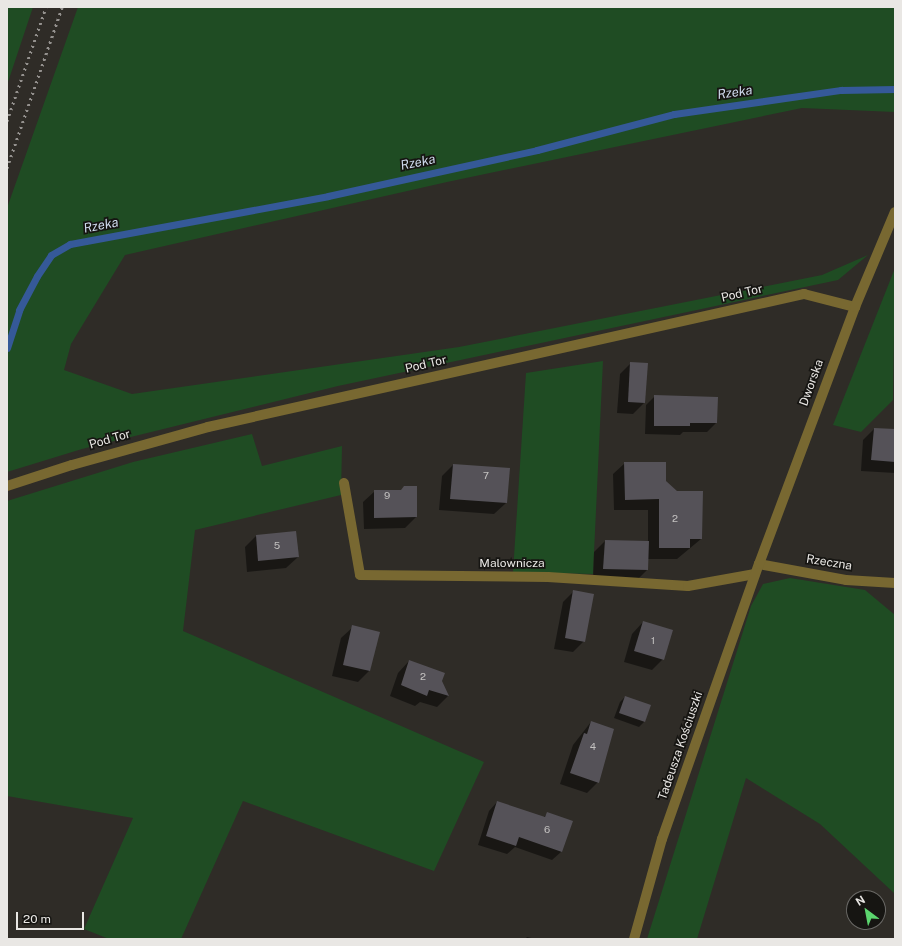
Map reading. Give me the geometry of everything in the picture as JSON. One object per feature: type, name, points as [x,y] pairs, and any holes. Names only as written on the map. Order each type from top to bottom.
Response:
[{"type":"street","name":"Dworska","points":[[759,564],[855,307],[895,212]]},
{"type":"street","name":"Pod Tor","points":[[7,486],[72,465],[208,427],[804,294],[855,307]]},
{"type":"street","name":"Malownicza","points":[[344,483],[360,576],[548,577],[688,586],[755,574]]},
{"type":"street","name":"Tadeusza Kościuszki","points":[[634,939],[662,838],[759,564]]},
{"type":"street","name":"Rzeczna","points":[[759,564],[846,580],[895,583]]},
{"type":"green space","points":[[7,7],[33,7],[7,85]]},
{"type":"green space","points":[[78,7],[895,7],[895,112],[802,108],[447,182],[125,255],[71,344],[64,370],[132,394],[459,347],[822,275],[868,255],[838,280],[338,386],[82,449],[7,472],[7,208]]},
{"type":"green space","points":[[895,268],[893,400],[861,432],[833,425]]},
{"type":"green space","points":[[603,361],[593,574],[513,572],[526,373]]},
{"type":"green space","points":[[252,434],[262,466],[342,446],[341,495],[195,530],[183,631],[484,762],[434,871],[243,801],[181,939],[109,939],[84,929],[133,818],[7,796],[7,501],[133,462]]},
{"type":"green space","points":[[790,578],[865,590],[895,615],[895,894],[820,824],[746,778],[697,939],[647,939],[751,606],[763,584]]},
{"type":"building","points":[[630,362],[648,363],[645,403],[628,402]]},
{"type":"building","points":[[654,395],[718,397],[717,423],[690,423],[690,426],[654,426]]},
{"type":"building","points":[[874,428],[895,429],[895,462],[871,460]]},
{"type":"building","points":[[624,462],[666,462],[666,481],[677,491],[703,491],[702,539],[690,539],[690,548],[659,548],[659,499],[625,500]]},
{"type":"building","points":[[453,464],[510,468],[507,503],[450,499]]},
{"type":"building","points":[[404,486],[417,486],[417,517],[374,518],[374,490],[401,490]]},
{"type":"building","points":[[296,531],[299,557],[258,561],[256,535]]},
{"type":"building","points":[[605,540],[649,541],[648,570],[603,569]]},
{"type":"building","points":[[573,590],[594,594],[585,642],[565,638]]},
{"type":"building","points":[[643,621],[673,630],[664,660],[634,651]]},
{"type":"building","points":[[352,625],[380,632],[370,671],[343,665]]},
{"type":"building","points":[[409,660],[445,673],[442,681],[449,696],[429,690],[427,696],[401,685]]},
{"type":"building","points":[[625,696],[651,705],[645,722],[619,713]]},
{"type":"building","points":[[591,721],[614,729],[599,783],[570,773],[584,733],[587,734]]},
{"type":"building","points":[[497,801],[545,817],[547,812],[573,821],[562,852],[519,837],[516,846],[486,836]]},
{"type":"waterway","name":"Rzeka","points":[[7,348],[19,310],[37,276],[51,255],[70,244],[328,196],[537,150],[674,114],[841,90],[895,89]]},
{"type":"railway","points":[[7,121],[46,7]]},
{"type":"railway","points":[[7,168],[62,7]]}]
